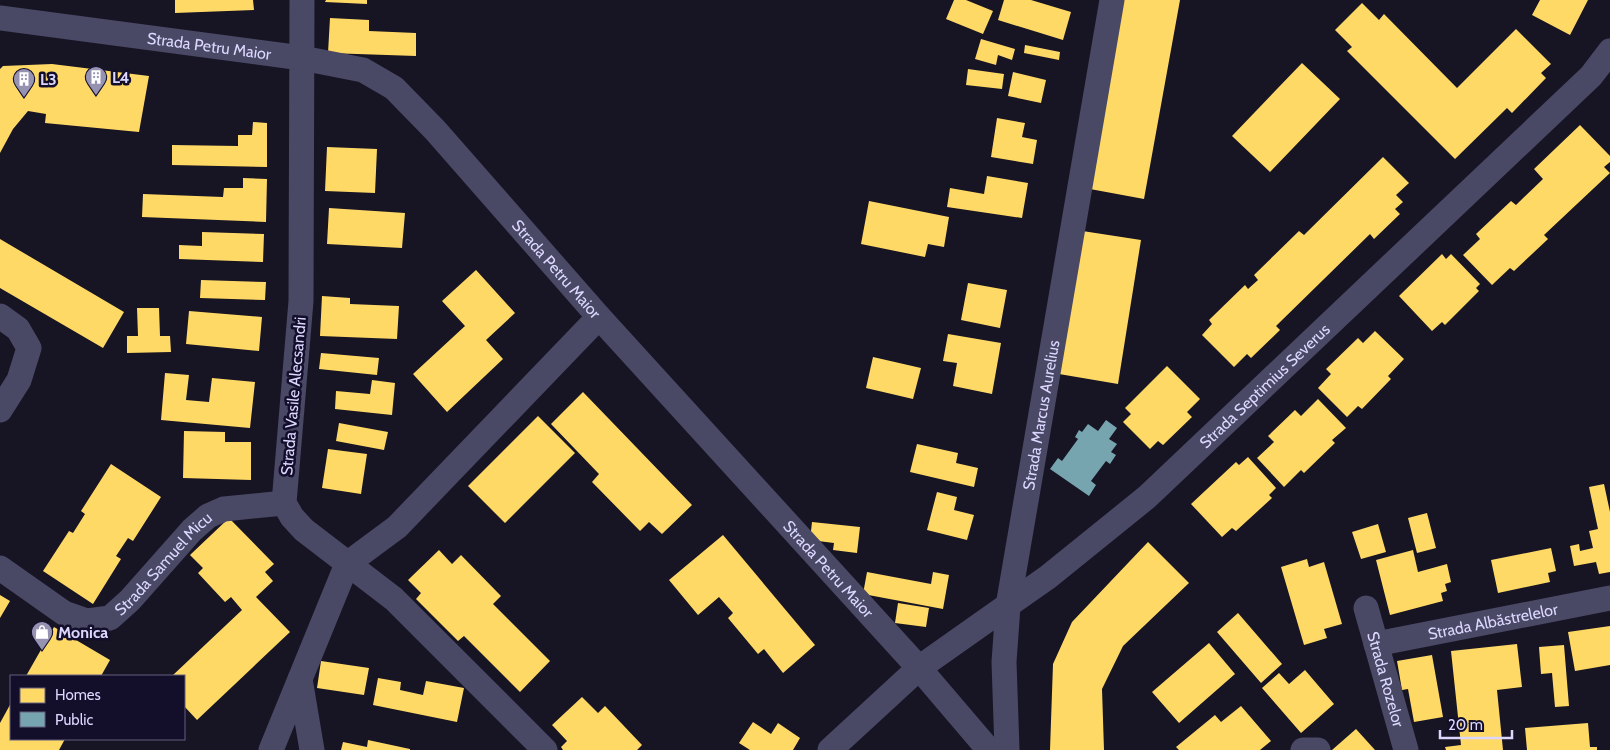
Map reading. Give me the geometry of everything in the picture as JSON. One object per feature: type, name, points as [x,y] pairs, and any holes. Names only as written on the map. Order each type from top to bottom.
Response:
[{"type":"street","name":"Strada Vasile Alecsandri","points":[[284,503],[301,301],[302,0]]},
{"type":"street","name":"Strada Marcus Aurelius","points":[[1008,606],[1112,0]]},
{"type":"street","name":"Strada Petru Maior","points":[[0,18],[302,58],[363,70],[394,88],[435,130],[599,317],[919,668],[989,750]]},
{"type":"street","name":"Strada Septimius Severus","points":[[1008,606],[1048,577],[1147,497],[1584,83],[1610,51]]},
{"type":"street","points":[[0,316],[18,329],[29,348],[19,380],[0,410]]},
{"type":"street","points":[[271,750],[347,564],[397,527],[599,317]]},
{"type":"street","points":[[284,503],[304,530],[394,599],[545,750]]},
{"type":"street","name":"Strada Samuel Micu","points":[[0,568],[64,613],[87,621],[110,618],[130,600],[208,516],[232,508],[284,503]]},
{"type":"street","name":"Strada Albăstrelelor","points":[[1376,644],[1610,598]]},
{"type":"street","points":[[830,750],[919,668],[1008,606]]},
{"type":"street","points":[[1007,750],[1004,662],[1008,606]]},
{"type":"street","name":"Strada Rozelor","points":[[1366,608],[1406,750]]},
{"type":"street","points":[[300,678],[312,750]]},
{"type":"street","points":[[1303,750],[1318,750]]},
{"type":"building: Homes","points":[[175,0],[253,0],[254,10],[175,13]]},
{"type":"building: Homes","points":[[326,0],[367,0],[367,4],[325,2]]},
{"type":"building: Homes","points":[[954,0],[966,0],[993,11],[983,34],[946,19]]},
{"type":"building: Homes","points":[[1004,0],[1031,0],[1071,12],[1063,40],[998,20]]},
{"type":"building: Homes","points":[[1119,0],[1180,0],[1144,199],[1090,189]]},
{"type":"building: Homes","points":[[1540,0],[1588,0],[1570,35],[1532,15]]},
{"type":"building: Homes","points":[[1362,3],[1379,20],[1384,14],[1457,88],[1516,29],[1551,64],[1541,73],[1546,78],[1512,113],[1507,108],[1455,159],[1347,51],[1352,47],[1335,30]]},
{"type":"building: Homes","points":[[330,18],[369,20],[369,31],[416,33],[416,56],[328,53]]},
{"type":"building: Homes","points":[[981,39],[1015,49],[1012,60],[998,55],[996,65],[975,59]]},
{"type":"building: Homes","points":[[1025,45],[1060,52],[1059,60],[1024,53]]},
{"type":"building: Homes","points":[[1302,63],[1340,99],[1270,172],[1232,136]]},
{"type":"building: Homes","name":"L4","points":[[52,64],[149,76],[139,132],[45,123],[46,114],[28,111],[13,129],[0,153],[0,69],[3,66]]},
{"type":"building: Homes","points":[[968,69],[1004,74],[1002,89],[966,85]]},
{"type":"building: Homes","points":[[1013,72],[1046,80],[1041,103],[1008,96]]},
{"type":"building: Homes","points":[[997,118],[1025,123],[1022,137],[1037,140],[1033,164],[991,157]]},
{"type":"building: Homes","points":[[253,122],[267,123],[267,167],[172,165],[172,145],[238,146],[238,135],[252,135]]},
{"type":"building: Homes","points":[[1580,125],[1610,156],[1610,162],[1604,167],[1610,173],[1544,235],[1548,239],[1514,271],[1510,268],[1492,285],[1463,255],[1480,239],[1476,234],[1511,201],[1516,205],[1543,179],[1534,169]]},
{"type":"building: Homes","points":[[327,147],[377,149],[375,193],[325,191]]},
{"type":"building: Homes","points":[[1383,157],[1409,183],[1396,195],[1403,202],[1395,209],[1400,214],[1374,239],[1370,234],[1276,326],[1280,330],[1251,358],[1247,354],[1234,367],[1202,335],[1212,324],[1209,320],[1245,285],[1248,289],[1258,280],[1254,275],[1299,231],[1304,235]]},
{"type":"building: Homes","points":[[987,176],[1028,183],[1022,218],[947,207],[950,188],[984,194]]},
{"type":"building: Homes","points":[[243,178],[267,179],[266,222],[142,217],[143,194],[223,197],[224,188],[243,188]]},
{"type":"building: Homes","points":[[869,201],[949,217],[944,247],[928,244],[925,257],[861,244]]},
{"type":"building: Homes","points":[[329,208],[405,213],[402,248],[327,244]]},
{"type":"building: Homes","points":[[1076,230],[1141,240],[1118,384],[1059,374]]},
{"type":"building: Homes","points":[[202,232],[264,234],[263,262],[179,259],[179,245],[202,246]]},
{"type":"building: Homes","points":[[0,239],[124,312],[103,348],[0,288]]},
{"type":"building: Homes","points":[[1442,254],[1446,259],[1451,254],[1480,284],[1476,288],[1479,291],[1445,325],[1442,322],[1432,331],[1399,296]]},
{"type":"building: Homes","points":[[476,270],[515,313],[486,340],[503,359],[447,412],[413,374],[465,326],[442,301]]},
{"type":"building: Homes","points":[[201,280],[266,282],[265,300],[200,298]]},
{"type":"building: Homes","points":[[968,283],[1007,290],[1000,328],[961,320]]},
{"type":"building: Homes","points":[[322,296],[350,298],[350,304],[399,306],[397,339],[320,336]]},
{"type":"building: Homes","points":[[137,308],[159,308],[160,336],[170,336],[171,352],[127,353],[127,336],[138,336]]},
{"type":"building: Homes","points":[[189,311],[262,317],[259,351],[186,344]]},
{"type":"building: Homes","points":[[1375,331],[1404,359],[1388,376],[1391,379],[1362,409],[1358,406],[1347,417],[1318,388],[1331,374],[1326,369],[1358,338],[1363,343]]},
{"type":"building: Homes","points":[[948,334],[1001,343],[992,394],[953,386],[957,363],[943,361]]},
{"type":"building: Homes","points":[[321,353],[379,358],[377,375],[319,369]]},
{"type":"building: Homes","points":[[873,357],[921,368],[913,399],[866,388]]},
{"type":"building: Homes","points":[[1167,366],[1200,399],[1187,412],[1192,417],[1163,445],[1158,441],[1150,449],[1123,422],[1131,414],[1125,408]]},
{"type":"building: Homes","points":[[165,373],[189,375],[186,400],[209,402],[212,378],[255,382],[250,428],[161,420]]},
{"type":"building: Homes","points":[[372,380],[395,383],[392,415],[335,409],[336,391],[370,394]]},
{"type":"building: Homes","points":[[583,392],[692,505],[662,534],[649,522],[640,531],[592,482],[599,474],[551,424]]},
{"type":"building: Homes","points":[[1318,399],[1346,428],[1332,440],[1335,443],[1304,473],[1301,470],[1284,487],[1257,458],[1274,442],[1268,436],[1295,410],[1301,416]]},
{"type":"building: Homes","points":[[538,416],[575,453],[505,523],[468,486]]},
{"type":"building: Homes","points":[[339,423],[388,432],[384,450],[336,441]]},
{"type":"building: Homes","points":[[184,431],[225,432],[225,442],[251,442],[251,480],[183,478]]},
{"type":"building: Homes","points":[[917,444],[958,453],[956,463],[978,468],[974,487],[910,472]]},
{"type":"building: Homes","points":[[328,449],[367,454],[361,494],[322,488]]},
{"type":"building: Homes","points":[[1248,457],[1276,488],[1269,495],[1272,498],[1236,531],[1232,528],[1222,537],[1191,504],[1236,462],[1239,465]]},
{"type":"building: Homes","points":[[111,464],[161,497],[133,541],[128,538],[116,556],[121,559],[93,604],[43,571],[69,531],[73,533],[85,514],[81,511]]},
{"type":"building: Homes","points":[[1604,484],[1610,512],[1610,572],[1599,574],[1596,562],[1574,566],[1570,546],[1579,544],[1580,551],[1593,548],[1589,531],[1598,529],[1589,487]]},
{"type":"building: Homes","points":[[937,492],[957,497],[954,510],[974,515],[967,540],[927,530]]},
{"type":"building: Homes","points":[[1427,513],[1436,548],[1417,553],[1408,518]]},
{"type":"building: Homes","points":[[229,518],[274,564],[265,572],[273,581],[256,597],[290,632],[197,720],[185,707],[185,675],[173,675],[242,610],[231,597],[225,602],[198,573],[203,568],[190,555]]},
{"type":"building: Homes","points":[[812,522],[860,527],[857,553],[833,550],[834,543],[810,540]]},
{"type":"building: Homes","points":[[1378,524],[1386,552],[1361,559],[1352,532]]},
{"type":"building: Homes","points":[[723,535],[815,645],[783,673],[764,649],[758,654],[728,618],[733,613],[719,597],[698,615],[669,580]]},
{"type":"building: Homes","points":[[1148,542],[1189,583],[1123,646],[1102,689],[1104,750],[1050,750],[1053,664],[1072,622]]},
{"type":"building: Homes","points":[[1551,548],[1556,571],[1548,573],[1550,582],[1498,593],[1491,560]]},
{"type":"building: Homes","points":[[439,550],[452,564],[461,555],[501,596],[493,604],[550,661],[520,692],[464,636],[458,641],[416,599],[421,593],[408,580]]},
{"type":"building: Homes","points":[[1413,550],[1418,572],[1447,564],[1451,582],[1445,584],[1447,591],[1441,593],[1443,601],[1390,615],[1376,560]]},
{"type":"building: Homes","points":[[1307,559],[1309,567],[1324,562],[1342,624],[1324,629],[1327,638],[1304,645],[1281,567]]},
{"type":"building: Homes","points":[[867,572],[931,584],[933,572],[949,575],[943,609],[863,594]]},
{"type":"building: Homes","points":[[0,595],[10,601],[0,618]]},
{"type":"building: Homes","points":[[898,603],[929,608],[926,627],[895,623]]},
{"type":"building: Homes","points":[[1238,613],[1282,664],[1261,683],[1217,632]]},
{"type":"building: Homes","points":[[1610,626],[1610,665],[1575,671],[1568,632]]},
{"type":"building: Homes","points":[[54,627],[110,660],[102,675],[27,675]]},
{"type":"building: Homes","points":[[1209,643],[1235,674],[1179,723],[1152,692]]},
{"type":"building: Homes","points":[[1517,644],[1522,687],[1497,690],[1503,750],[1446,750],[1445,747],[1461,745],[1451,651]]},
{"type":"building: Homes","points":[[1564,645],[1569,706],[1555,707],[1552,673],[1541,674],[1539,647]]},
{"type":"building: Homes","points":[[1432,655],[1443,717],[1414,722],[1408,689],[1402,690],[1397,661]]},
{"type":"building: Homes","points":[[321,661],[369,668],[364,695],[317,688]]},
{"type":"building: Homes","points":[[1305,670],[1334,704],[1301,733],[1262,688],[1279,673],[1289,684]]},
{"type":"building: Homes","points":[[378,678],[401,682],[400,690],[423,695],[426,681],[464,688],[457,722],[373,705]]},
{"type":"building: Homes","points":[[582,697],[598,713],[605,706],[642,745],[637,750],[563,750],[561,747],[567,741],[552,725]]},
{"type":"building: Homes","points":[[10,705],[10,740],[64,740],[59,750],[0,750],[0,723]]},
{"type":"building: Homes","points":[[1241,706],[1271,741],[1260,750],[1179,750],[1176,747],[1215,715],[1221,722]]},
{"type":"building: Homes","points":[[753,722],[771,734],[778,723],[800,738],[793,750],[750,750],[739,743]]},
{"type":"building: Homes","points":[[1588,723],[1590,747],[1597,747],[1597,750],[1527,750],[1525,728]]},
{"type":"building: Homes","points":[[1356,729],[1375,750],[1332,750]]},
{"type":"building: Homes","points":[[368,740],[410,750],[341,750],[343,742],[367,747]]},
{"type":"building: Public","points":[[1106,420],[1117,428],[1109,439],[1117,444],[1111,452],[1116,455],[1110,464],[1106,461],[1091,481],[1096,485],[1089,496],[1050,469],[1058,458],[1062,461],[1078,439],[1075,437],[1079,430],[1082,432],[1088,424],[1098,431]]},
{"type":"place","name":"L4","points":[[96,96]]},
{"type":"place","name":"L3","points":[[24,98]]},
{"type":"place","name":"Monica","points":[[42,651]]}]
